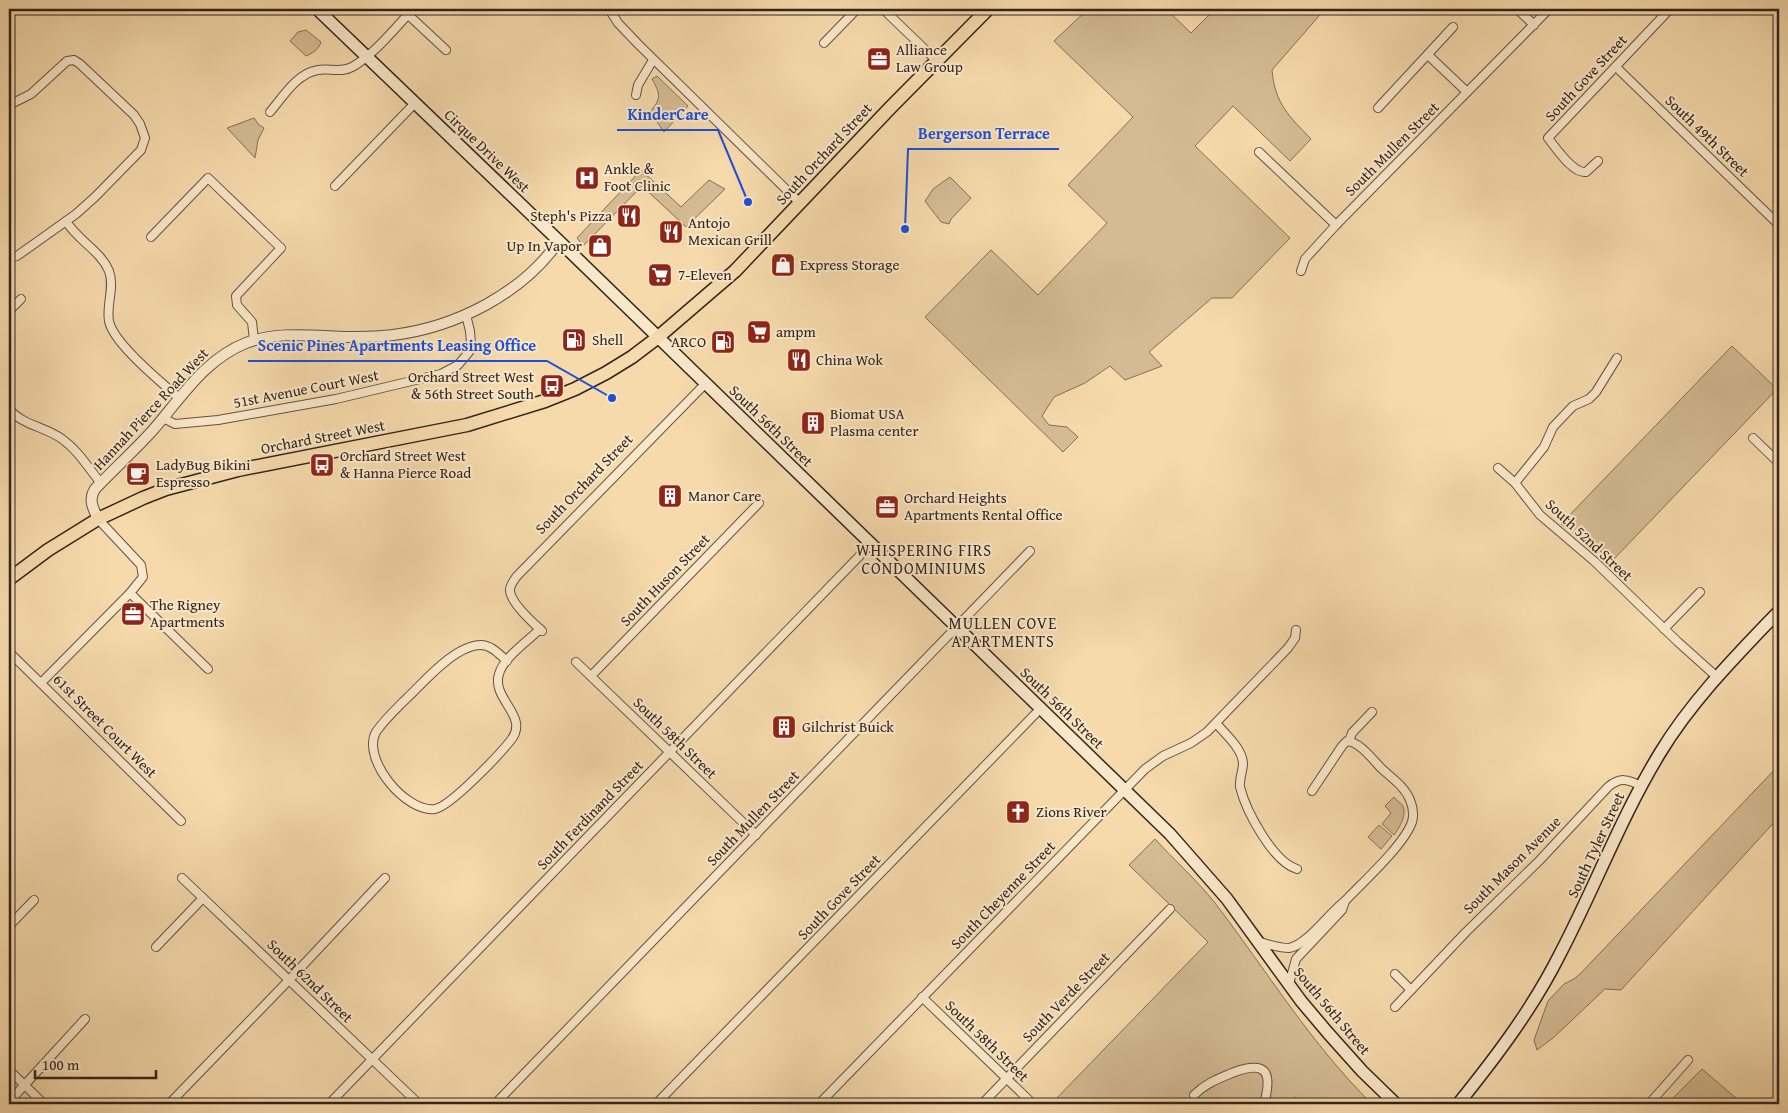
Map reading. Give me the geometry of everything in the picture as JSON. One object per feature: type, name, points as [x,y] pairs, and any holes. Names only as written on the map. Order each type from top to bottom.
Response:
[{"type":"main road","name":"Cirque Drive West","points":[[317,9],[559,241],[657,338]]},
{"type":"main road","name":"South Orchard Street","points":[[657,338],[734,271],[988,9]]},
{"type":"main road","name":"South 56th Street","points":[[657,338],[1041,708],[1198,865],[1227,899],[1289,984],[1328,1033],[1362,1071],[1396,1104]]},
{"type":"main road","name":"Orchard Street West","points":[[9,579],[48,550],[98,519],[151,495],[218,475],[467,425],[504,415],[545,401],[582,385],[632,357],[657,338]]},
{"type":"main road","name":"South Tyler Street","points":[[1458,1104],[1509,1037],[1550,972],[1641,786],[1674,730],[1718,677],[1779,611]]},
{"type":"street","points":[[608,9],[626,32],[653,60],[800,203]]},
{"type":"street","points":[[824,43],[858,9]]},
{"type":"street","points":[[883,9],[937,60]]},
{"type":"street","points":[[1518,9],[1534,25]]},
{"type":"street","name":"South Mullen Street","points":[[1301,271],[1304,259],[1336,224],[1549,9]]},
{"type":"street","name":"South Gove Street","points":[[1598,161],[1586,172],[1578,170],[1570,164],[1548,138],[1670,9]]},
{"type":"street","points":[[270,112],[299,79],[312,71],[338,71],[352,67],[366,56],[408,11],[446,50]]},
{"type":"street","points":[[1378,108],[1453,27]]},
{"type":"street","points":[[1428,54],[1467,92]]},
{"type":"street","points":[[9,105],[31,94],[70,60],[80,64],[134,115],[140,124],[145,138],[143,146],[134,158],[76,214],[17,256],[9,258]]},
{"type":"street","points":[[636,96],[641,79],[653,60]]},
{"type":"street","name":"South 49th Street","points":[[1616,67],[1779,225]]},
{"type":"street","points":[[335,186],[416,103]]},
{"type":"street","points":[[1259,152],[1336,224]]},
{"type":"street","points":[[151,237],[208,178],[281,248],[239,291],[235,298],[237,305],[252,322],[254,340]]},
{"type":"street","points":[[66,221],[74,234],[98,256],[108,271],[110,284],[109,316],[114,332],[131,354],[178,398]]},
{"type":"street","name":"Hannah Pierce Road West","points":[[98,519],[92,506],[91,498],[93,492],[163,418],[178,398],[220,357],[254,340],[278,336],[383,336],[426,329],[466,315],[495,299],[524,279],[550,255],[559,241]]},
{"type":"street","points":[[9,310],[21,299]]},
{"type":"street","name":"51st Avenue Court West","points":[[163,418],[175,424],[218,420],[336,399],[441,374],[458,365],[468,352],[470,331],[466,315]]},
{"type":"street","points":[[1515,483],[1544,447],[1553,427],[1573,406],[1589,399],[1596,392],[1617,358]]},
{"type":"street","name":"South Orchard Street","points":[[506,661],[541,630],[512,598],[510,587],[517,576],[704,384]]},
{"type":"street","points":[[9,408],[20,419],[41,427],[68,444],[84,459],[101,483]]},
{"type":"street","points":[[1753,438],[1779,463]]},
{"type":"street","name":"South 52nd Street","points":[[1498,468],[1515,483],[1540,515],[1594,561],[1664,629],[1718,677]]},
{"type":"street","name":"South Huson Street","points":[[592,676],[759,503]]},
{"type":"street","points":[[41,683],[130,593],[143,577],[141,565],[98,519]]},
{"type":"street","name":"South Ferdinand Street","points":[[330,1104],[870,544]]},
{"type":"street","name":"South Mullen Street","points":[[495,1104],[1030,551]]},
{"type":"street","points":[[1664,629],[1700,592]]},
{"type":"street","points":[[130,593],[208,669]]},
{"type":"street","name":"South Cheyenne Street","points":[[819,1104],[1124,789],[1145,769],[1163,756],[1198,740],[1216,723],[1288,648],[1295,638],[1296,630]]},
{"type":"street","points":[[484,646],[494,650],[506,661],[499,672],[498,681],[501,694],[516,720],[516,730],[513,738],[447,803],[434,809],[414,805],[394,787],[378,767],[372,749],[372,739],[376,732],[440,666],[457,654],[472,647],[484,646]]},
{"type":"street","name":"61st Street Court West","points":[[9,652],[180,821]]},
{"type":"street","name":"South 58th Street","points":[[576,662],[756,834]]},
{"type":"street","name":"South Gove Street","points":[[656,1104],[1041,708]]},
{"type":"street","points":[[1312,791],[1340,750],[1349,741],[1352,733],[1372,712]]},
{"type":"street","points":[[1216,723],[1241,756],[1243,766],[1240,787],[1260,833],[1287,863],[1297,869]]},
{"type":"street","points":[[1259,942],[1282,947],[1298,946],[1397,846],[1410,827],[1413,812],[1410,800],[1402,788],[1362,749],[1349,741]]},
{"type":"street","name":"South Mason Avenue","points":[[1395,1007],[1466,932],[1539,861],[1608,787],[1617,781],[1625,779],[1641,786]]},
{"type":"street","name":"South 62nd Street","points":[[182,878],[419,1104]]},
{"type":"street","points":[[169,1104],[290,980],[385,878]]},
{"type":"street","points":[[156,947],[204,898]]},
{"type":"street","points":[[9,926],[34,900]]},
{"type":"street","points":[[1289,984],[1296,958],[1342,910],[1345,900]]},
{"type":"street","name":"South Verde Street","points":[[982,1104],[1170,909]]},
{"type":"street","points":[[1395,974],[1411,990]]},
{"type":"street","name":"South 58th Street","points":[[922,997],[1033,1104]]},
{"type":"street","points":[[9,1102],[85,1019]]},
{"type":"street","points":[[1649,1104],[1688,1060]]},
{"type":"street","points":[[1194,1095],[1210,1082],[1243,1069],[1258,1067],[1264,1072],[1268,1082],[1264,1104]]},
{"type":"street","points":[[9,1070],[44,1104]]},
{"type":"shaded area","points":[[1088,9],[1166,9],[1191,33],[1215,9],[1325,9],[1272,70],[1276,92],[1284,109],[1311,139],[1290,161],[1233,106],[1195,146],[1290,238],[1232,298],[1212,298],[1149,352],[1162,366],[1125,380],[1110,366],[1085,383],[1054,397],[1042,416],[1049,425],[1067,427],[1078,437],[1063,452],[925,317],[991,250],[1038,295],[1107,223],[1068,185],[1133,117],[1054,41]]},
{"type":"shaded area","points":[[306,30],[321,42],[319,47],[306,56],[290,41],[298,32]]},
{"type":"shaded area","points":[[657,76],[688,106],[664,132],[650,112],[659,96],[652,79]]},
{"type":"shaded area","points":[[254,118],[264,128],[258,140],[255,158],[227,128]]},
{"type":"shaded area","points":[[641,170],[681,207],[709,180],[725,189],[686,227],[642,186],[583,246],[577,238]]},
{"type":"shaded area","points":[[950,177],[971,198],[951,219],[949,224],[941,222],[925,201],[933,189]]},
{"type":"shaded area","points":[[1732,346],[1777,389],[1613,560],[1561,524]]},
{"type":"shaded area","points":[[1779,765],[1779,817],[1621,990],[1605,989],[1553,1038],[1537,1050],[1534,1040],[1548,1001],[1564,984],[1581,973]]},
{"type":"shaded area","points":[[1394,797],[1403,806],[1404,814],[1402,822],[1394,835],[1382,824],[1391,813],[1385,806]]},
{"type":"shaded area","points":[[1379,825],[1392,836],[1381,849],[1368,837]]},
{"type":"shaded area","points":[[1155,839],[1215,903],[1309,1032],[1372,1104],[1303,1104],[1295,1097],[1289,1104],[1051,1104],[1208,942],[1129,865]]},
{"type":"shaded area","points":[[1702,1069],[1743,1104],[1667,1104]]},
{"type":"place","name":"Alliance Law Group","points":[[879,59]]},
{"type":"place","name":"Ankle & Foot Clinic","points":[[587,178]]},
{"type":"place","name":"KinderCare","points":[[748,202]]},
{"type":"place","name":"Steph's Pizza","points":[[629,216]]},
{"type":"place","name":"Bergerson Terrace","points":[[905,229]]},
{"type":"place","name":"Antojo Mexican Grill","points":[[671,232]]},
{"type":"place","name":"Up In Vapor","points":[[600,246]]},
{"type":"place","name":"Express Storage","points":[[783,265]]},
{"type":"place","name":"7-Eleven","points":[[660,275]]},
{"type":"place","name":"ampm","points":[[759,332]]},
{"type":"place","name":"Shell","points":[[574,340]]},
{"type":"place","name":"ARCO","points":[[723,342]]},
{"type":"place","name":"China Wok","points":[[799,360]]},
{"type":"place","name":"Orchard Street West & 56th Street South","points":[[552,386]]},
{"type":"place","name":"Scenic Pines Apartments Leasing Office","points":[[612,398]]},
{"type":"place","name":"Biomat USA Plasma center","points":[[813,423]]},
{"type":"place","name":"Orchard Street West & Hanna Pierce Road","points":[[322,465]]},
{"type":"place","name":"LadyBug Bikini Espresso","points":[[138,474]]},
{"type":"place","name":"Manor Care","points":[[670,496]]},
{"type":"place","name":"Orchard Heights Apartments Rental Office","points":[[887,507]]},
{"type":"place","name":"The Rigney Apartments","points":[[133,614]]},
{"type":"place","name":"Gilchrist Buick","points":[[784,727]]},
{"type":"place","name":"Zions River","points":[[1018,812]]},
{"type":"district","name":"WHISPERING FIRS CONDOMINIUMS","points":[[924,559]]},
{"type":"district","name":"MULLEN COVE APARTMENTS","points":[[1003,632]]}]
